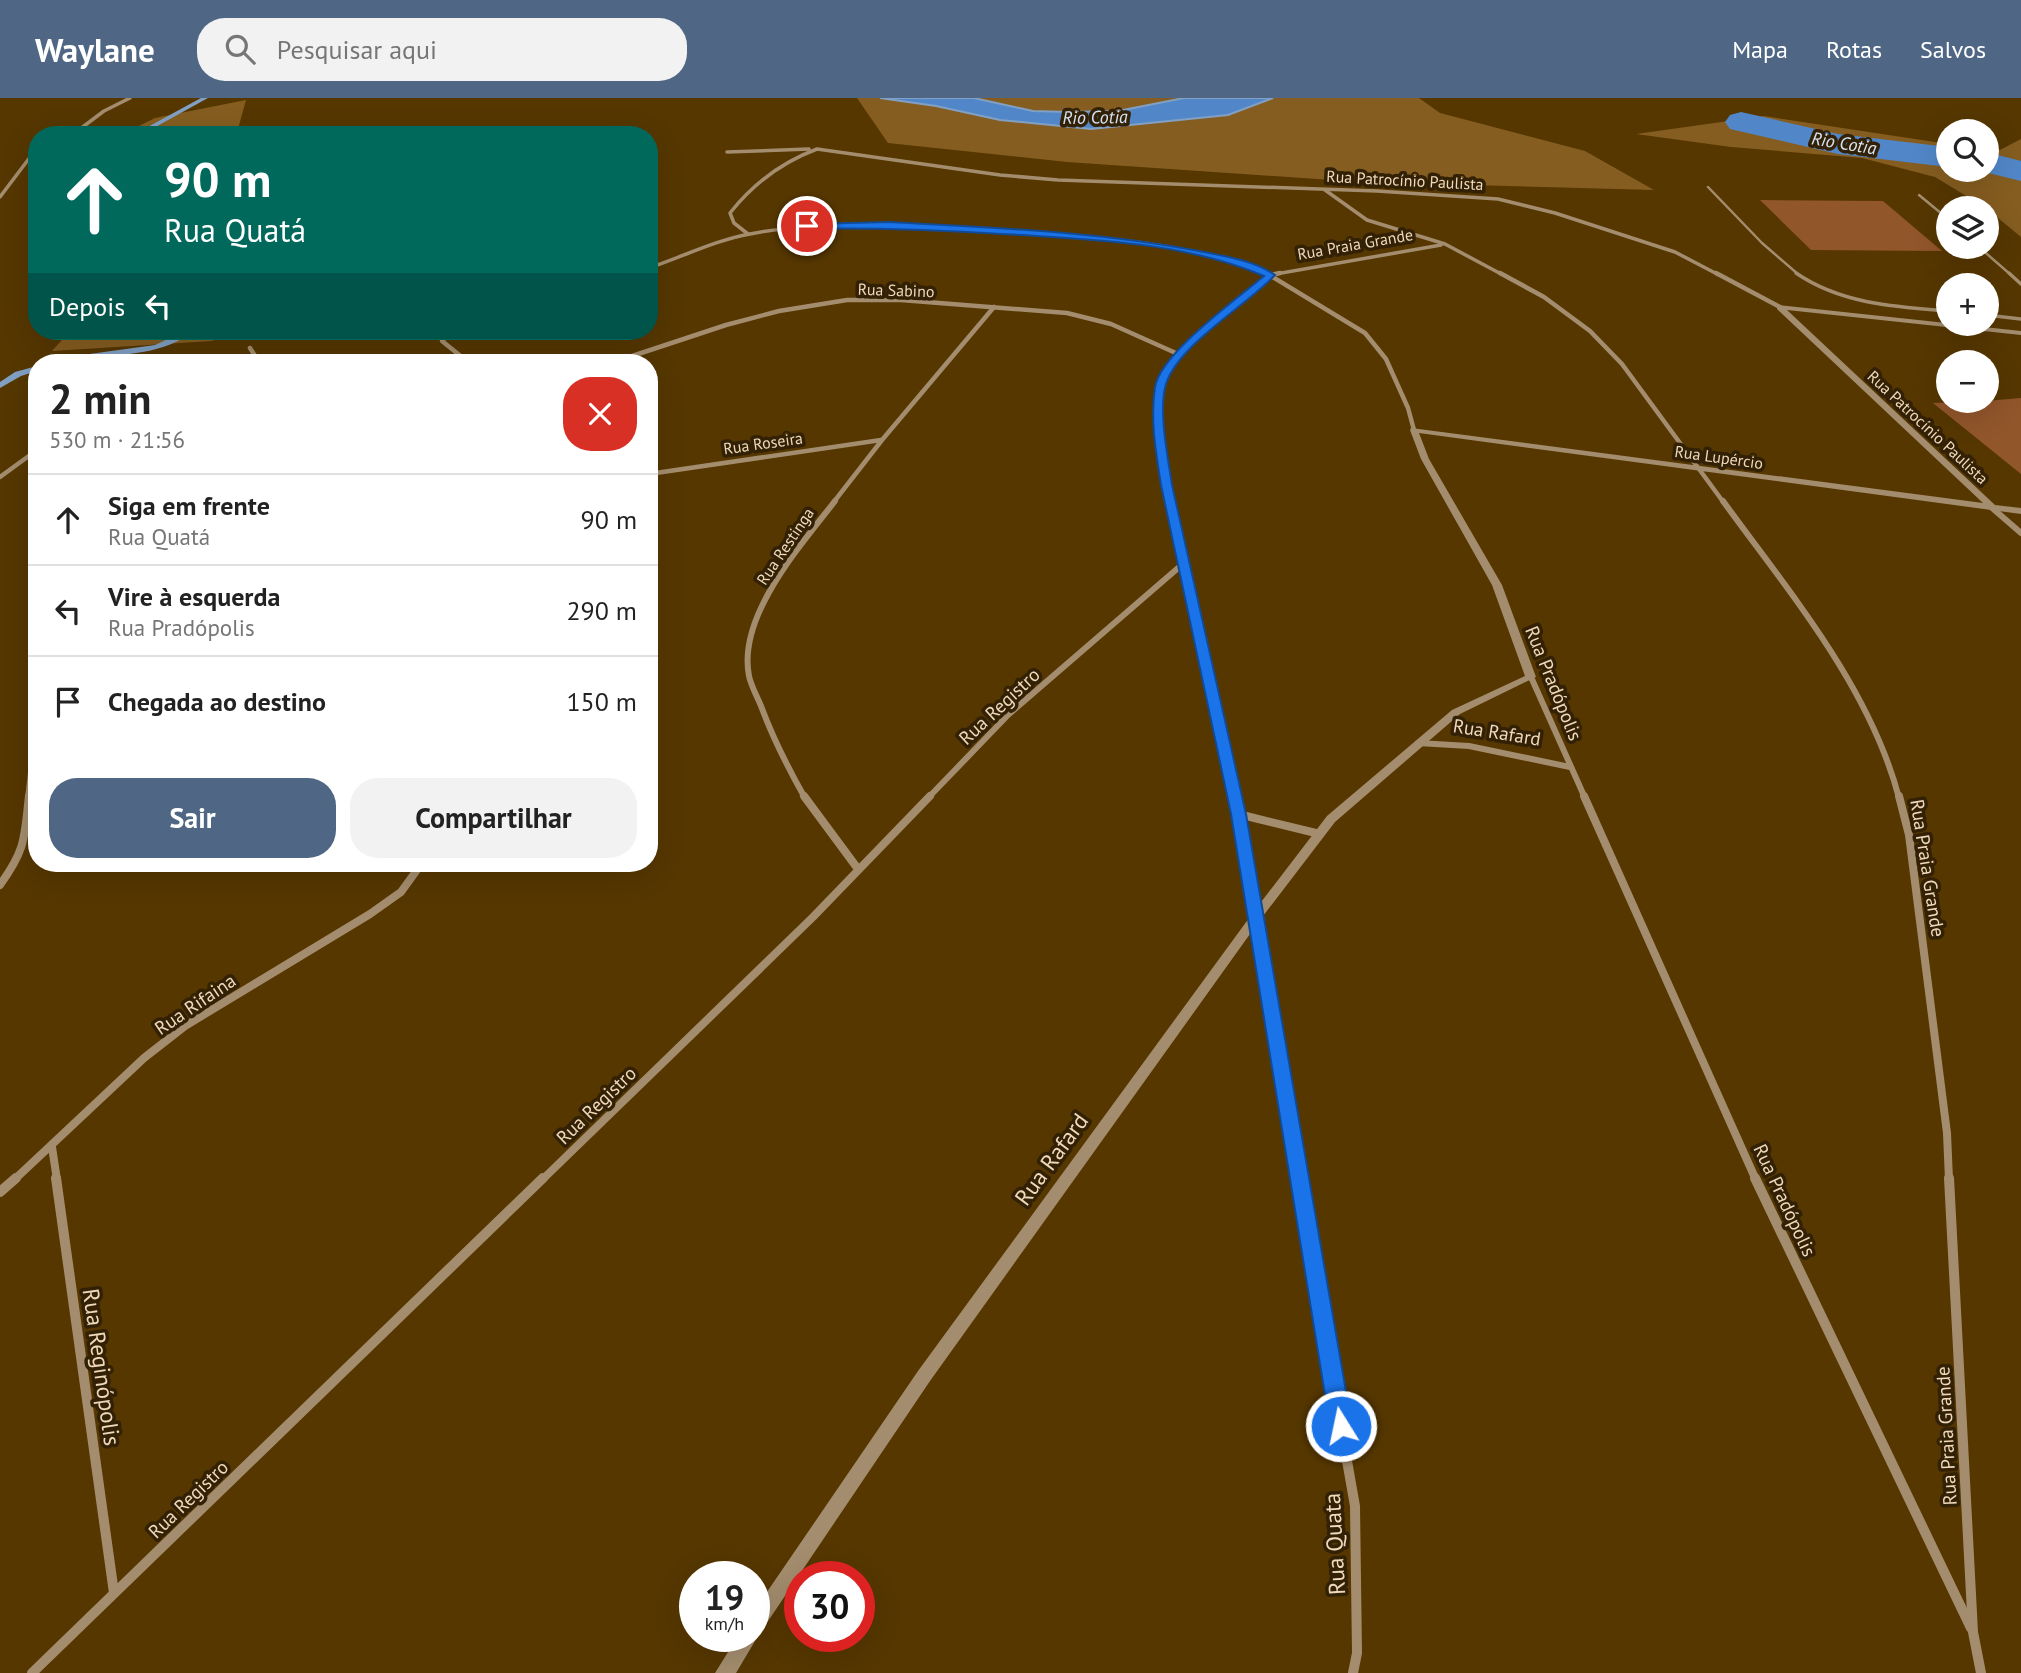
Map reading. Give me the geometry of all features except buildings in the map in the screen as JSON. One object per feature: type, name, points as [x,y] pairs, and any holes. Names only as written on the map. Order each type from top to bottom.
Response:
[{"type":"street","points":[[84,126],[104,111],[130,98]]},
{"type":"street","points":[[748,234],[734,223],[730,213],[736,202],[749,188],[781,165],[817,149]]},
{"type":"street","name":"Rua Patrocínio Paulista","points":[[727,152],[817,149],[976,172],[1046,179],[1499,199],[1555,213],[1675,252],[1780,307],[2021,533]]},
{"type":"street","points":[[0,197],[28,160]]},
{"type":"street","name":"Rua Praia Grande","points":[[1325,190],[1367,220],[1445,244],[1544,297],[1590,331],[1622,364],[1663,418],[1847,677],[1886,762],[1909,835],[1947,1133],[1973,1632],[1981,1673]]},
{"type":"street","name":"Rua Pradópolis","points":[[658,265],[748,234],[819,225],[866,224],[1094,237],[1142,242],[1243,264],[1270,275],[1366,333],[1386,359],[1408,408],[1425,459],[1497,585],[1531,677],[1570,767],[1583,789],[1776,1224],[1973,1632]]},
{"type":"street","name":"Rua Praia Grande","points":[[1270,275],[1445,244]]},
{"type":"street","points":[[1178,354],[1270,275]]},
{"type":"street","name":"Rua Sabino","points":[[638,354],[726,325],[803,306],[847,300],[887,300],[1067,313],[1111,324],[1178,354]]},
{"type":"street","name":"Rua Restinga","points":[[859,869],[806,799],[777,748],[749,675],[749,640],[767,597],[789,560],[881,440],[993,307]]},
{"type":"street","points":[[1780,307],[2021,333]]},
{"type":"street","points":[[443,340],[458,354]]},
{"type":"street","points":[[250,348],[254,354]]},
{"type":"street","name":"Rua Quata","points":[[1178,354],[1161,384],[1158,433],[1238,814],[1299,1188],[1355,1506],[1357,1653],[1353,1673]]},
{"type":"street","name":"Rua Lupércio","points":[[1414,430],[2021,511]]},
{"type":"street","name":"Rua Roseira","points":[[658,472],[881,440]]},
{"type":"street","points":[[0,477],[28,457]]},
{"type":"street","name":"Rua Registro","points":[[32,1673],[803,927],[1008,716],[1185,562]]},
{"type":"street","name":"Rua Rafard","points":[[770,1604],[924,1376],[1256,917],[1331,819],[1417,743],[1473,702],[1531,677]]},
{"type":"street","name":"Rua Rafard","points":[[1417,743],[1469,746],[1570,767]]},
{"type":"street","points":[[3,882],[23,846],[28,802]]},
{"type":"street","points":[[1238,814],[1320,834]]},
{"type":"street","name":"Rua Rifaina","points":[[0,1192],[52,1147],[144,1058],[185,1026],[370,914],[401,892],[415,872]]},
{"type":"street","name":"Rua Reginópolis","points":[[52,1147],[114,1593]]},
{"type":"street","points":[[725,1673],[739,1652]]},
{"type":"lane","points":[[1708,187],[1798,275],[1817,285],[1871,302],[1936,310]]},
{"type":"lane","points":[[1919,195],[1936,209]]},
{"type":"lane","points":[[1993,259],[2021,284]]},
{"type":"lane","points":[[1999,316],[2021,319]]},
{"type":"shaded area","points":[[857,98],[1419,98],[1440,113],[1585,151],[1654,190],[1361,182],[1067,162],[888,143]]},
{"type":"shaded area","points":[[246,100],[239,126],[139,126],[155,118]]},
{"type":"shaded area","points":[[1764,116],[1936,142],[1936,178],[1862,158],[1731,147],[1636,134]]},
{"type":"shaded area","points":[[2021,139],[2021,237],[1999,219],[1999,196],[1966,196],[1943,182],[1999,182],[1999,150]]},
{"type":"shaded area","points":[[62,340],[214,340],[212,341],[52,351]]},
{"type":"water","points":[[880,98],[974,98],[1033,111],[1069,112],[1118,111],[1184,98],[1273,98],[1228,115],[1091,129],[1000,120],[936,106]]},
{"type":"waterway","points":[[153,126],[205,98]]},
{"type":"waterway","name":"Rio Cotia","points":[[1741,122],[1838,144],[1936,156]]},
{"type":"waterway","name":"Rio Cotia","points":[[1999,165],[2021,171]]},
{"type":"waterway","points":[[108,354],[141,350],[175,340]]},
{"type":"waterway","points":[[0,386],[28,371]]},
{"type":"route","points":[[807,226],[889,225],[1018,231],[1142,242],[1243,264],[1270,275],[1236,307],[1178,354],[1161,384],[1158,433],[1238,814],[1341,1426]]}]
